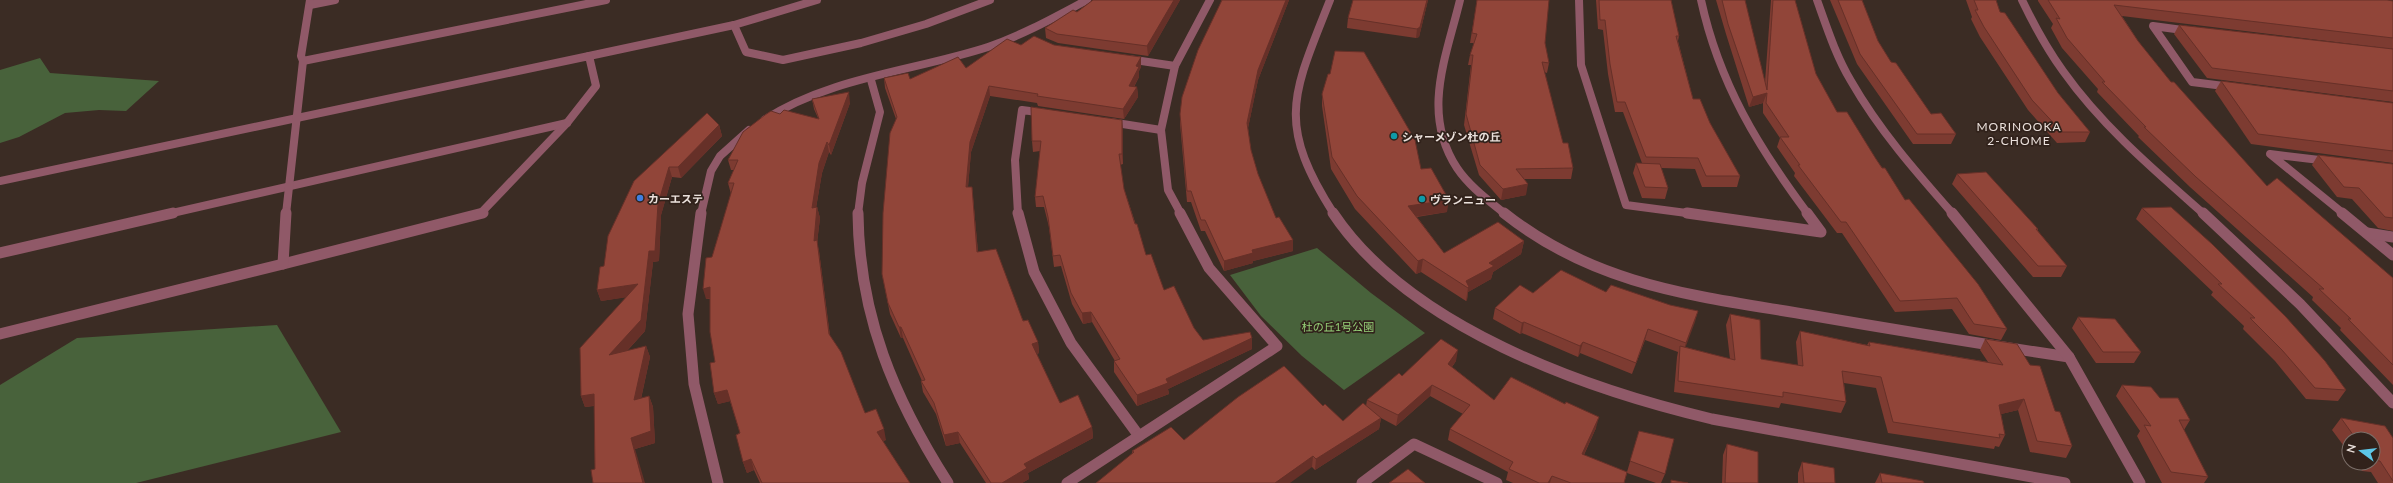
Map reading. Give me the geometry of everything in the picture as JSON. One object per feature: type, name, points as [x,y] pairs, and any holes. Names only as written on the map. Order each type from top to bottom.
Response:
[{"type":"street","points":[[282,264],[288,186],[303,61],[301,56],[310,2],[335,0]]},
{"type":"street","points":[[303,61],[606,0]]},
{"type":"street","points":[[0,181],[734,25],[817,0]]},
{"type":"street","points":[[734,25],[746,52],[783,60],[861,42],[919,26],[990,0]]},
{"type":"street","points":[[718,483],[694,384],[688,314],[698,228],[711,171],[720,156],[733,142],[750,129],[784,108],[820,92],[871,80],[988,47],[1022,34],[1087,0]]},
{"type":"street","points":[[1067,483],[1277,346],[1209,268],[1168,190],[1161,130],[1175,66],[1210,0]]},
{"type":"street","points":[[1330,0],[1302,71],[1295,102],[1297,137],[1308,172],[1334,216],[1360,248],[1405,288],[1458,323],[1545,368],[1630,398],[1696,416],[2065,483]]},
{"type":"street","points":[[1460,0],[1437,97],[1437,111],[1444,145],[1461,173],[1482,196],[1522,225],[1560,249],[1608,271],[1660,289],[1884,328],[2069,357]]},
{"type":"street","points":[[1579,0],[1581,65],[1626,205],[1820,232],[1769,161],[1740,110],[1706,28],[1701,0]]},
{"type":"street","points":[[1817,0],[1834,47],[1851,81],[1880,125],[1913,169],[1973,238],[2069,357],[2140,483]]},
{"type":"street","points":[[2022,0],[2038,33],[2097,113],[2164,178],[2315,317],[2393,403]]},
{"type":"street","points":[[2199,32],[2153,26],[2192,82],[2239,88]]},
{"type":"street","points":[[1022,34],[1036,40]]},
{"type":"street","points":[[0,334],[482,214],[567,123],[596,86],[589,56]]},
{"type":"street","points":[[1115,57],[1175,66]]},
{"type":"street","points":[[871,80],[880,111],[863,177],[858,210],[859,248],[868,308],[893,383],[932,460],[948,483]]},
{"type":"street","points":[[1053,114],[1022,110],[1015,160],[1018,214],[1034,272],[1071,343],[1139,436]]},
{"type":"street","points":[[1099,121],[1161,130]]},
{"type":"street","points":[[0,253],[567,123]]},
{"type":"street","points":[[2339,163],[2270,154],[2393,254]]},
{"type":"street","points":[[2367,233],[2393,237]]},
{"type":"street","points":[[1362,483],[1414,444],[1497,483]]},
{"type":"green space","points":[[40,58],[50,73],[159,81],[126,111],[99,110],[65,113],[19,137],[0,143],[0,70]]},
{"type":"green space","name":"杜の丘1号公園","points":[[1317,248],[1371,293],[1425,333],[1344,390],[1302,356],[1261,316],[1230,275]]},
{"type":"green space","points":[[277,325],[341,432],[136,483],[0,483],[0,385],[77,338]]},
{"type":"building","points":[[1093,0],[1174,0],[1147,46],[1057,34],[1045,28],[1073,10],[1077,12]]},
{"type":"building","points":[[1222,0],[1286,0],[1258,70],[1247,123],[1251,150],[1258,174],[1276,218],[1279,217],[1293,240],[1252,250],[1253,253],[1224,261],[1205,220],[1201,220],[1191,191],[1187,191],[1180,114],[1182,97],[1198,50]]},
{"type":"building","points":[[1353,0],[1427,0],[1420,27],[1417,29],[1348,18]]},
{"type":"building","points":[[1477,0],[1549,0],[1545,43],[1549,63],[1542,62],[1563,143],[1568,143],[1573,168],[1516,169],[1528,184],[1503,189],[1480,165],[1466,114],[1473,55],[1470,55],[1477,34],[1472,33]]},
{"type":"building","points":[[1599,0],[1671,0],[1679,36],[1676,36],[1693,99],[1700,99],[1710,123],[1740,176],[1706,176],[1698,158],[1646,157],[1625,102],[1617,102],[1610,64],[1605,20],[1600,20]]},
{"type":"building","points":[[1722,0],[1745,0],[1767,90],[1773,0],[1795,0],[1816,74],[1837,112],[1847,112],[1876,159],[1882,168],[1885,168],[1905,200],[1909,199],[1978,284],[2007,329],[1974,324],[1957,298],[1900,301],[1846,222],[1841,222],[1798,165],[1800,165],[1780,137],[1789,137],[1766,103],[1767,93],[1753,97],[1728,24]]},
{"type":"building","points":[[1838,0],[1862,0],[1878,41],[1891,62],[1896,63],[1931,114],[1941,113],[1956,134],[1917,134],[1860,54]]},
{"type":"building","points":[[1974,0],[1996,0],[2000,12],[2005,13],[2058,93],[2090,132],[2062,132],[2032,100],[1984,27],[1975,10],[1978,10]]},
{"type":"building","points":[[2048,0],[2393,1],[2393,38],[2114,5],[2138,41],[2171,82],[2174,82],[2267,186],[2277,178],[2393,278],[2393,365],[2348,319],[2351,319],[2319,289],[2324,289],[2196,177],[2144,127],[2146,127],[2102,82],[2105,82],[2067,38],[2056,18],[2060,19]]},
{"type":"building","points":[[2179,25],[2393,49],[2393,91],[2212,68]]},
{"type":"building","points":[[1034,36],[1054,45],[1141,57],[1136,66],[1139,67],[1129,86],[1137,87],[1123,109],[1037,96],[1038,94],[989,86],[970,142],[966,187],[972,187],[977,252],[996,249],[1023,321],[1028,320],[1038,342],[1032,344],[1060,403],[1078,395],[1092,427],[1024,464],[1027,468],[1002,483],[991,483],[958,432],[944,435],[934,403],[921,381],[925,380],[901,327],[899,327],[888,303],[882,274],[883,213],[890,133],[897,117],[884,78],[908,73],[910,79],[958,57],[966,68],[1007,39],[1021,45]]},
{"type":"building","points":[[1335,51],[1364,52],[1415,140],[1421,169],[1431,168],[1449,200],[1408,206],[1444,253],[1498,222],[1524,241],[1489,263],[1494,266],[1466,281],[1469,287],[1468,288],[1423,259],[1418,261],[1357,196],[1332,157],[1322,94],[1328,74],[1330,74]]},
{"type":"building","points":[[2221,81],[2393,103],[2393,151],[2258,134]]},
{"type":"building","points":[[849,92],[829,145],[827,142],[819,163],[812,208],[817,207],[814,241],[817,240],[829,334],[841,352],[865,413],[876,409],[884,429],[877,432],[910,483],[762,483],[751,459],[743,462],[736,435],[740,433],[727,390],[714,393],[710,363],[715,362],[710,332],[710,287],[703,289],[706,258],[712,257],[734,183],[728,183],[738,160],[728,160],[743,132],[771,111],[780,114],[784,110],[819,119],[812,99]]},
{"type":"building","points":[[1031,107],[1122,120],[1122,154],[1119,154],[1124,189],[1135,224],[1137,224],[1146,255],[1151,254],[1164,290],[1174,286],[1194,328],[1203,340],[1250,332],[1252,338],[1166,379],[1168,383],[1137,395],[1114,361],[1120,359],[1091,312],[1082,313],[1071,293],[1060,255],[1053,256],[1048,217],[1043,196],[1035,197],[1041,141],[1032,141]]},
{"type":"building","points":[[707,113],[719,125],[678,167],[669,167],[658,204],[655,251],[649,251],[641,320],[609,355],[646,346],[634,400],[649,396],[651,431],[631,438],[643,483],[593,483],[591,470],[595,469],[594,394],[581,396],[580,348],[638,284],[597,290],[600,267],[604,266],[608,236],[634,181]]},
{"type":"building","points":[[2318,155],[2393,164],[2393,218],[2385,217],[2359,188],[2344,187]]},
{"type":"building","points":[[1636,163],[1660,164],[1668,188],[1645,187]]},
{"type":"building","points":[[1986,172],[2038,229],[2036,229],[2067,266],[2038,266],[1957,174]]},
{"type":"building","points":[[2171,207],[2212,244],[2286,317],[2325,361],[2346,390],[2315,388],[2282,350],[2250,318],[2255,318],[2218,284],[2222,284],[2142,208]]},
{"type":"building","points":[[1561,270],[1606,292],[1611,285],[1670,305],[1698,311],[1686,343],[1648,329],[1636,363],[1583,342],[1580,346],[1524,322],[1522,323],[1495,308],[1520,285],[1533,293]]},
{"type":"building","points":[[1730,314],[1760,320],[1761,359],[1803,366],[1800,331],[1870,346],[1869,342],[2003,365],[1985,339],[2017,344],[2030,365],[2040,366],[2055,411],[2060,412],[2072,446],[2037,441],[2024,399],[1999,405],[2005,435],[1999,434],[2000,438],[1893,422],[1881,377],[1842,371],[1846,402],[1783,392],[1783,397],[1678,381],[1680,346],[1735,360]]},
{"type":"building","points":[[2078,317],[2115,319],[2141,352],[2103,352]]},
{"type":"building","points":[[1441,339],[1458,350],[1448,364],[1494,400],[1511,377],[1565,404],[1566,402],[1599,417],[1582,454],[1627,472],[1624,483],[1571,483],[1552,476],[1548,483],[1539,483],[1509,469],[1513,462],[1450,429],[1470,405],[1432,385],[1398,415],[1367,400],[1399,373],[1402,376]]},
{"type":"building","points":[[1284,366],[1323,406],[1325,404],[1343,421],[1363,403],[1381,418],[1316,459],[1313,456],[1275,483],[1096,483],[1134,452],[1132,451],[1171,427],[1184,440],[1238,397]]},
{"type":"building","points":[[2122,385],[2151,387],[2160,398],[2178,398],[2190,420],[2179,420],[2208,477],[2171,472],[2144,425],[2151,426]]},
{"type":"building","points":[[2341,418],[2385,426],[2393,438],[2393,481],[2381,463],[2381,431],[2350,431]]},
{"type":"building","points":[[1639,431],[1674,439],[1665,474],[1630,461]]},
{"type":"building","points":[[1727,444],[1758,452],[1758,483],[1725,483]]},
{"type":"building","points":[[1802,462],[1834,468],[1835,483],[1804,483]]},
{"type":"building","points":[[1408,469],[1425,483],[1389,483]]},
{"type":"building","points":[[1880,473],[1923,481],[1924,483],[1882,483]]},
{"type":"building","points":[[1671,480],[1688,483],[1671,483]]},
{"type":"place","name":"シャーメゾン杜の丘","points":[[1394,136]]},
{"type":"place","name":"カーエステ","points":[[640,198]]},
{"type":"place","name":"ヴランニュー","points":[[1422,199]]},
{"type":"district","name":"MORINOOKA 2-CHOME","points":[[2019,133]]}]
